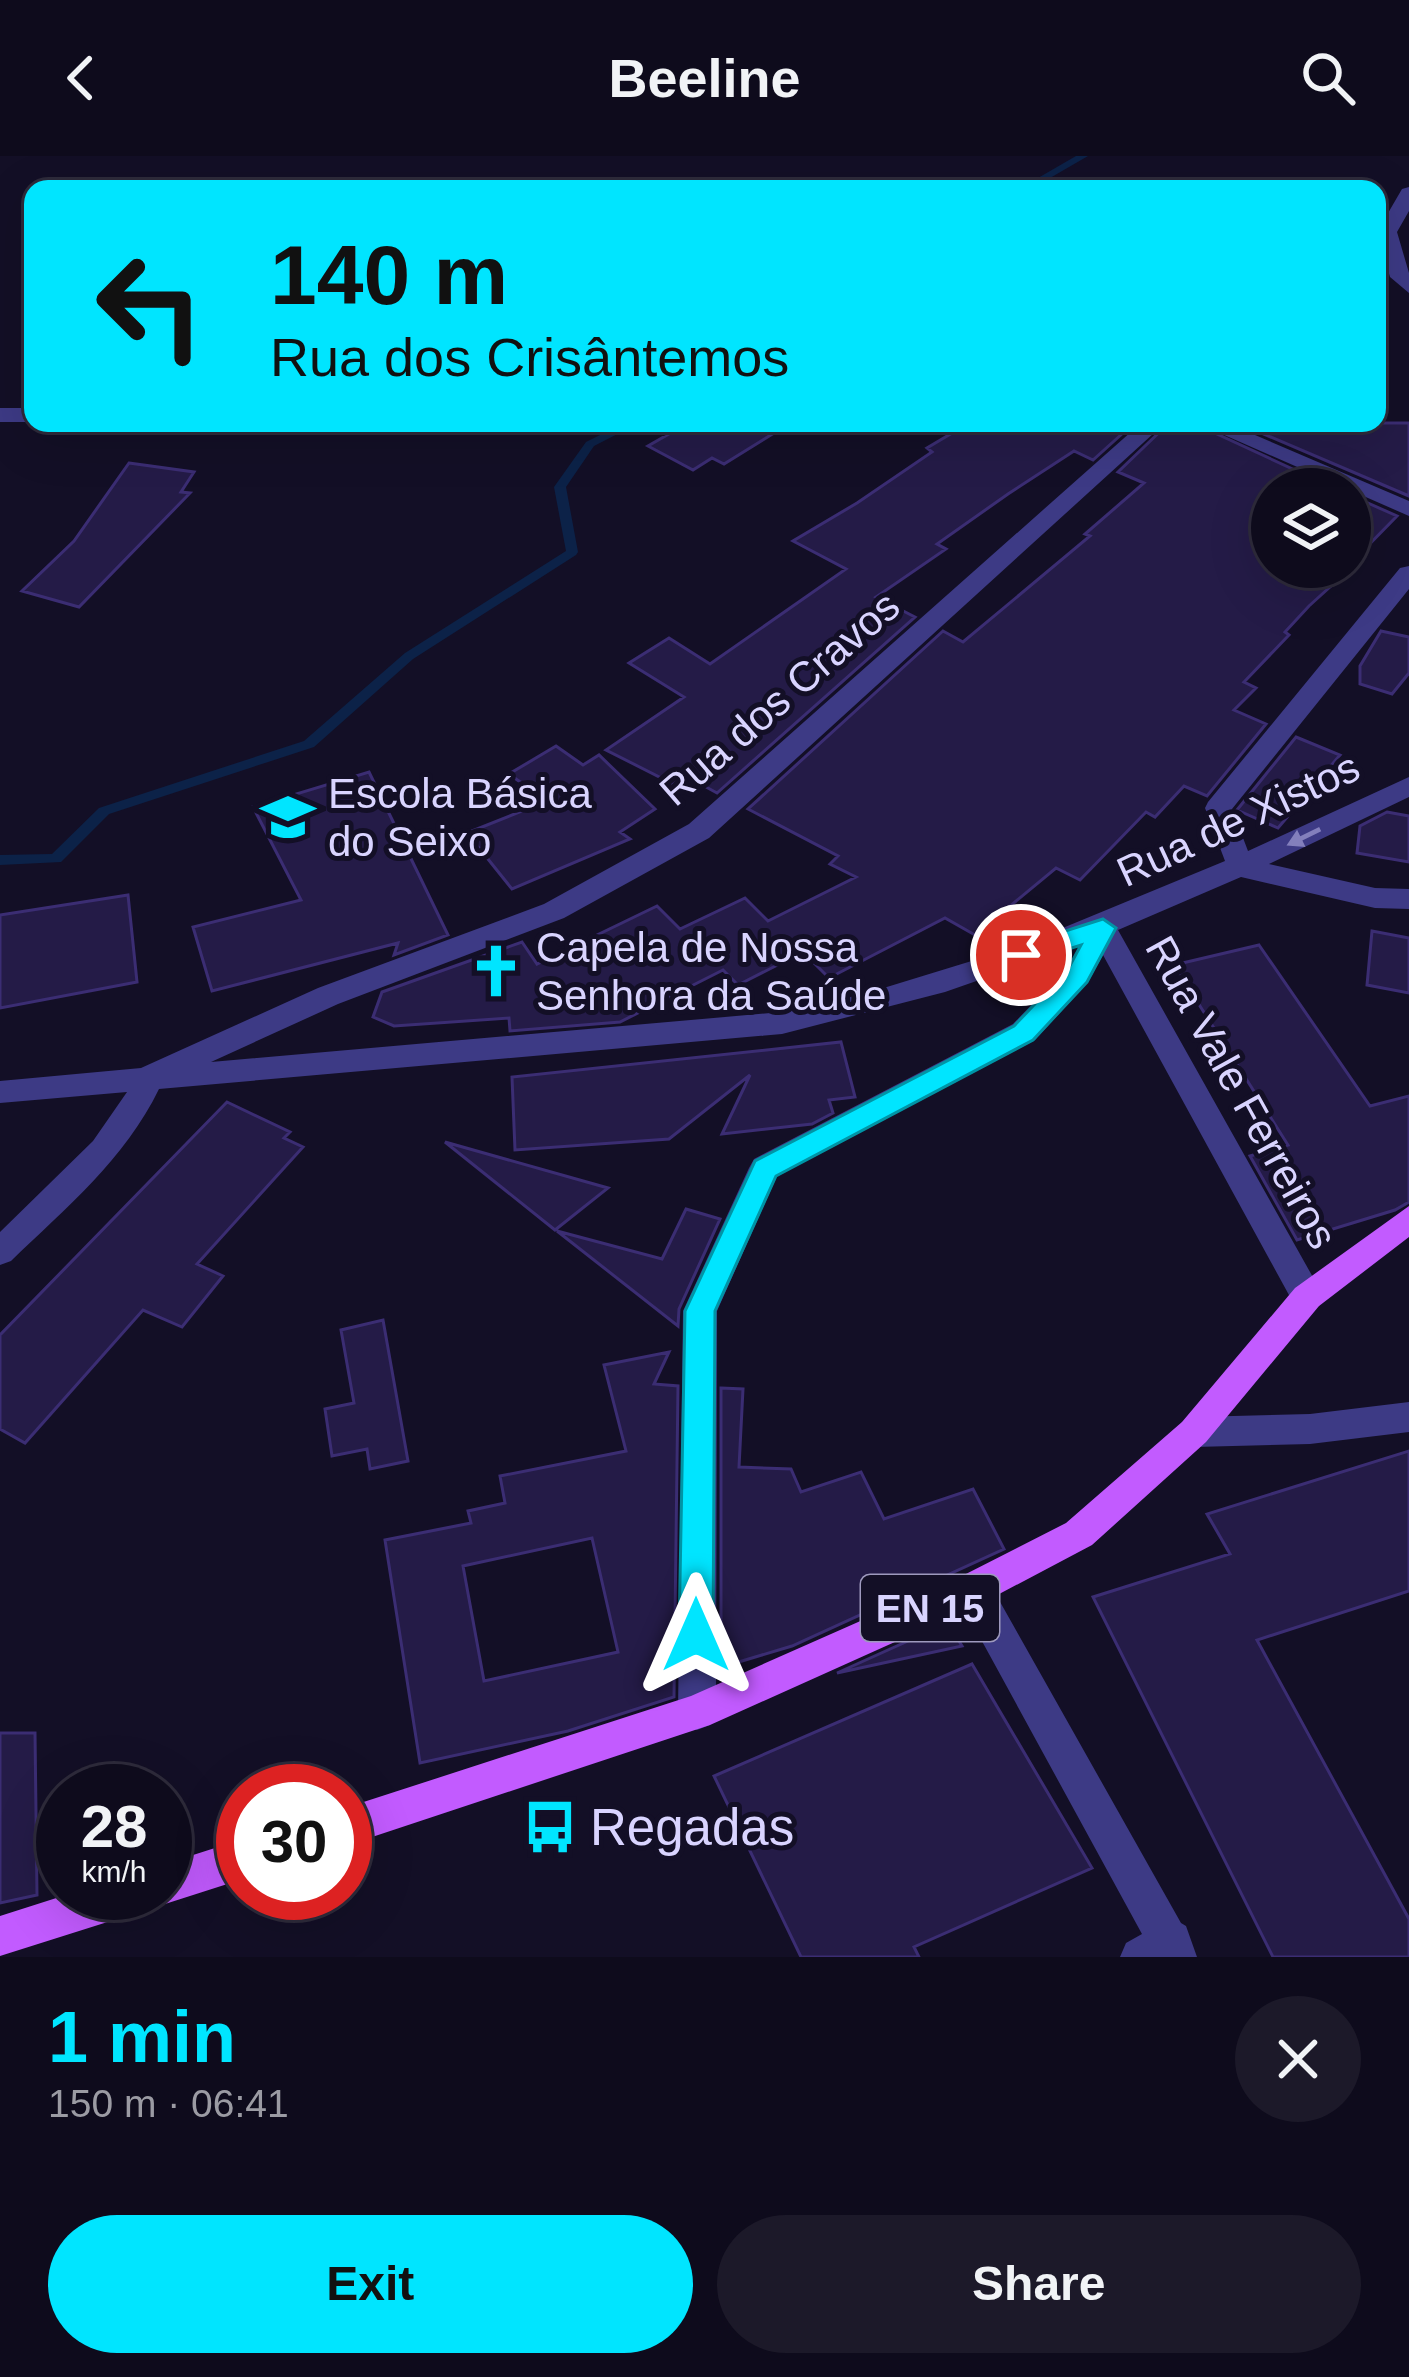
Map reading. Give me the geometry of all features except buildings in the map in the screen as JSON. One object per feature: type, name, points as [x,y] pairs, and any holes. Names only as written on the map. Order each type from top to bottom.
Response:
[{"type":"main road","name":"EN 15","points":[[372,1818],[697,1712],[973,1589],[1079,1534],[1194,1432],[1307,1297],[1409,1219]]},
{"type":"main road","points":[[0,1936],[51,1920]]},
{"type":"street","points":[[1409,193],[1387,232],[1400,278],[1409,287]]},
{"type":"street","name":"Rua dos Cravos","points":[[150,1077],[328,996],[554,911],[699,831],[1144,432]]},
{"type":"street","points":[[1229,432],[1409,509]]},
{"type":"street","points":[[1409,573],[1218,808],[1241,867],[1375,898],[1409,899]]},
{"type":"street","name":"Rua de Xistos","points":[[0,1092],[782,1023],[858,1009],[1103,928],[1409,786]]},
{"type":"street","points":[[697,1712],[700,1311],[765,1168],[1024,1033],[1078,975],[1103,928]]},
{"type":"street","name":"Rua Vale Ferreiros","points":[[1103,928],[1307,1297]]},
{"type":"street","points":[[0,1252],[106,1147],[136,1108],[150,1077]]},
{"type":"street","points":[[1194,1432],[1310,1430],[1409,1417]]},
{"type":"street","points":[[973,1589],[1163,1951]]},
{"type":"waterway","points":[[1040,180],[1083,156]]},
{"type":"waterway","points":[[0,860],[56,859],[104,811],[309,744],[409,656],[572,552],[560,487],[590,444],[615,432]]},
{"type":"place","name":"Escola Básica do Seixo","points":[[288,817]]},
{"type":"place","name":"Capela de Nossa Senhora da Saúde","points":[[496,971]]},
{"type":"place","name":"Regadas","points":[[550,1827]]},
{"type":"route","points":[[696,1635],[700,1311],[765,1168],[1024,1033],[1078,975],[1103,928],[1021,955]]}]
